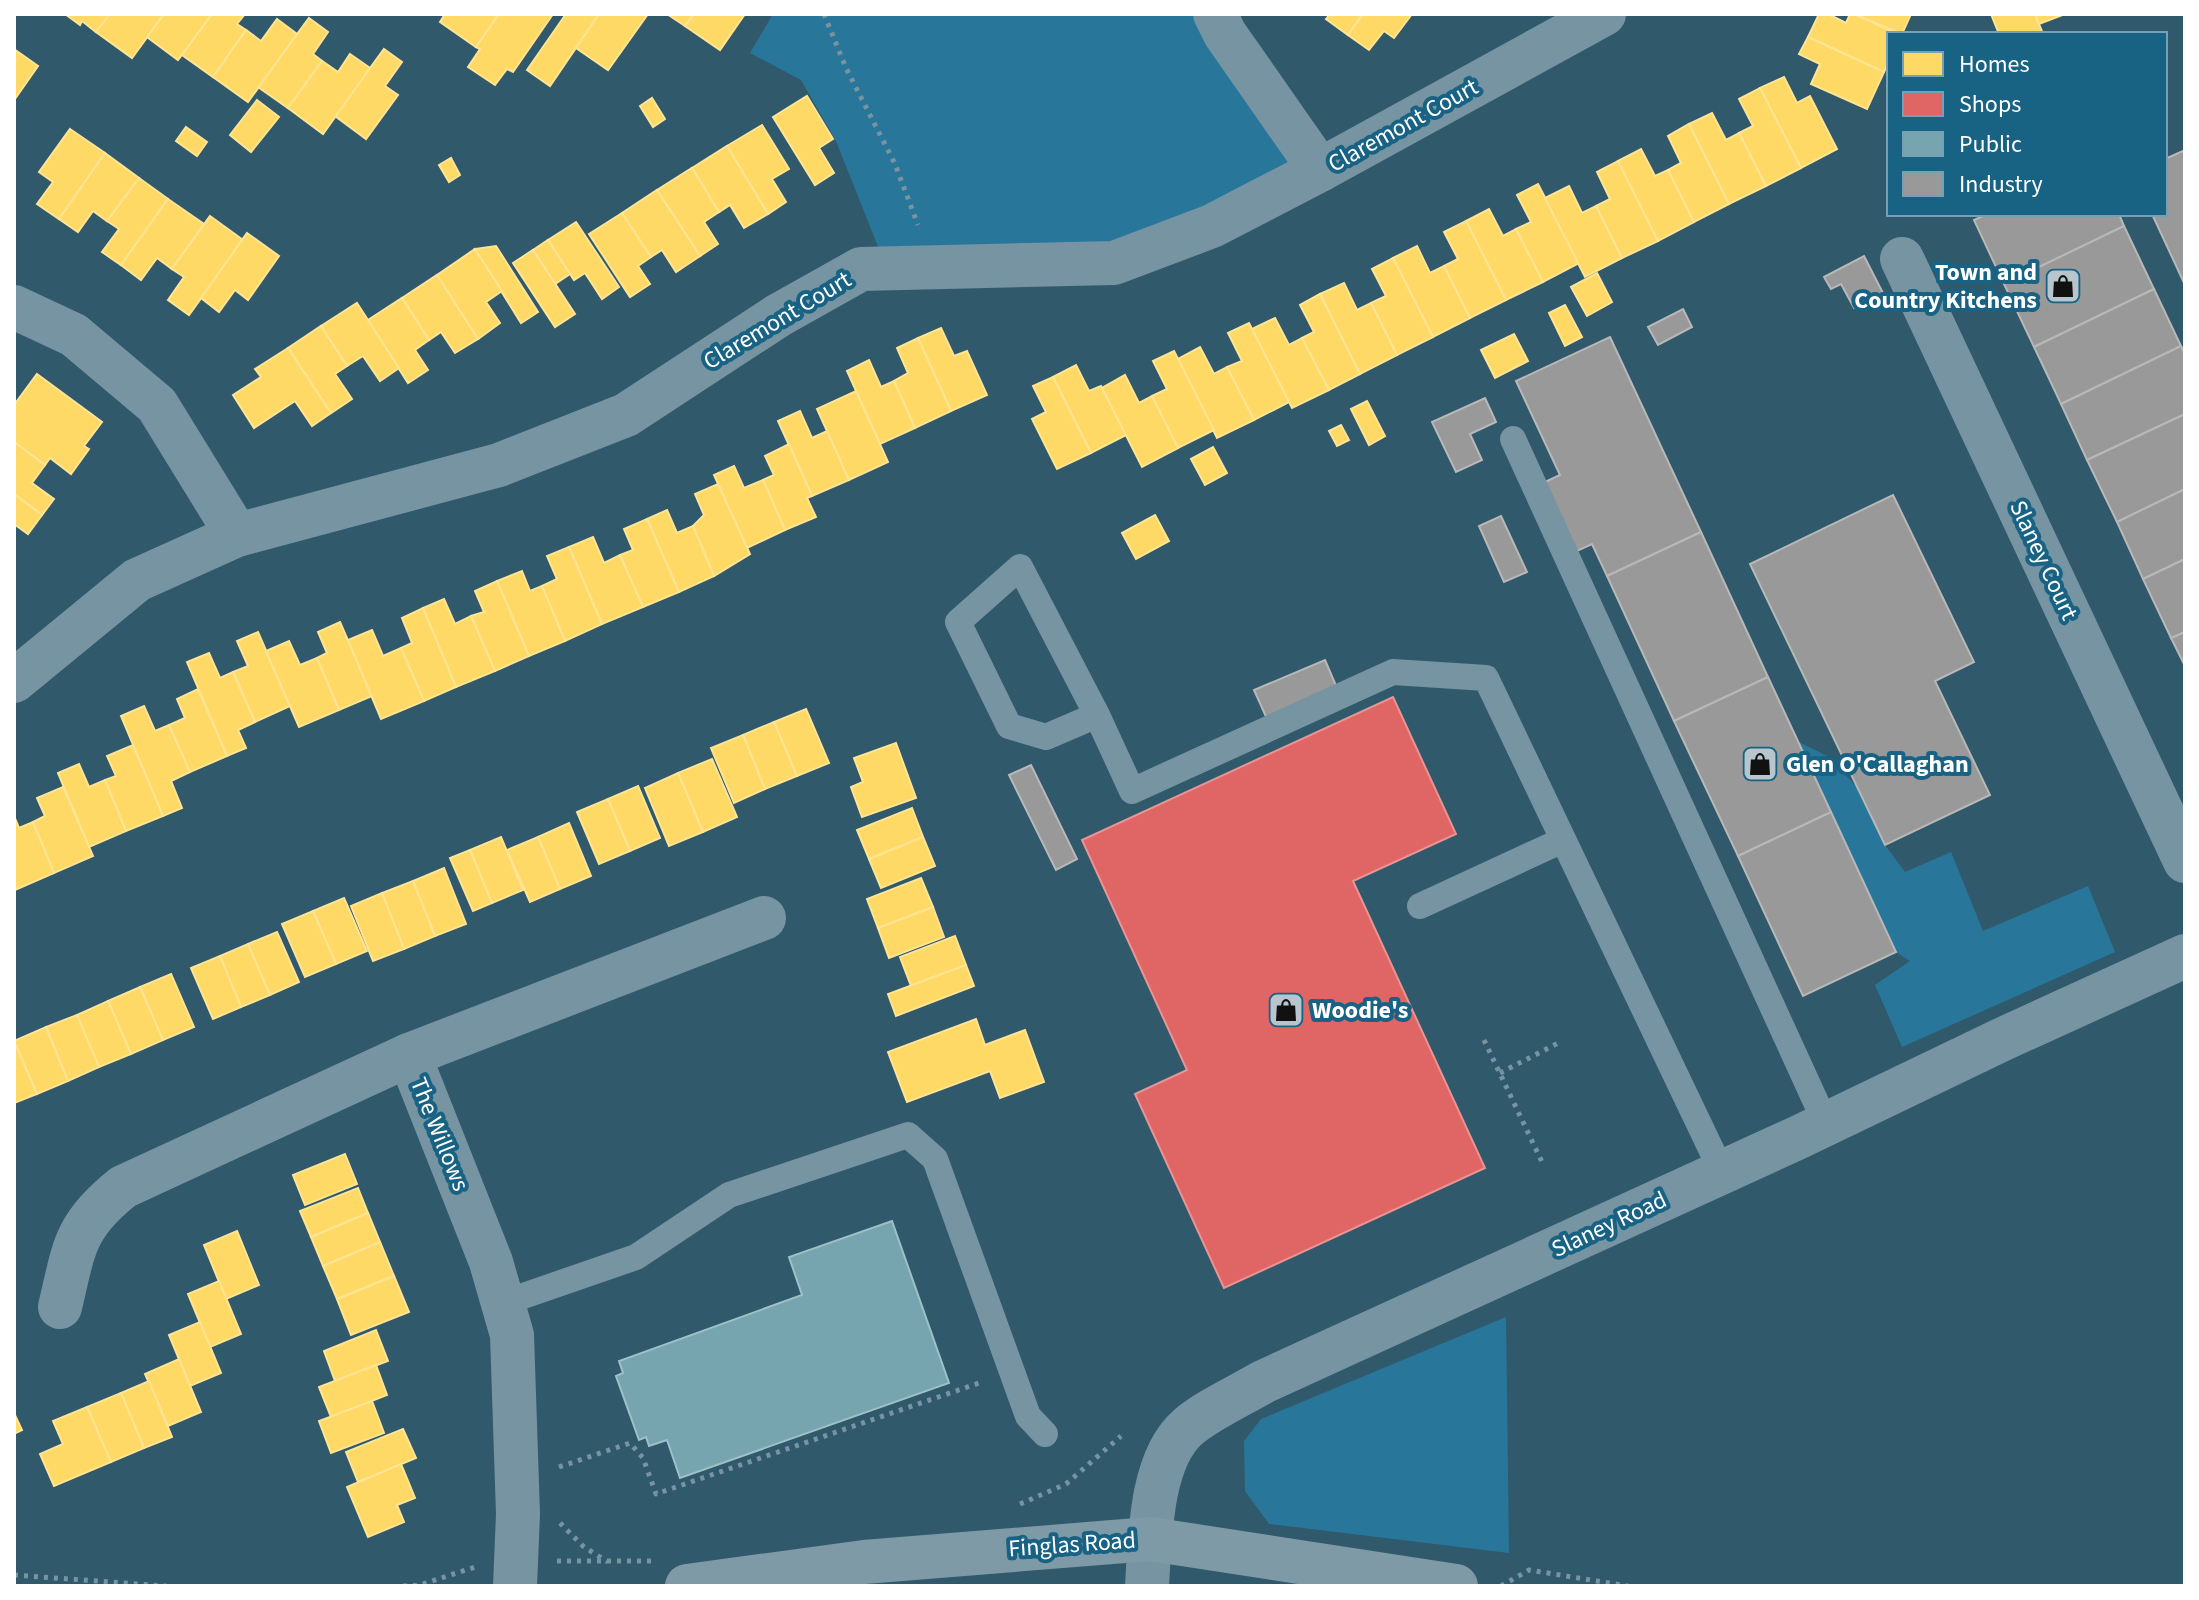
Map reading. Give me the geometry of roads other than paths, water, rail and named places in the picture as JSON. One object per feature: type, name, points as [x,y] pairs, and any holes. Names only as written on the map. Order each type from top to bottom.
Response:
[{"type":"main road","name":"Finglas Road","points":[[674,1573],[864,1562],[1150,1539],[1456,1586]]},
{"type":"street","points":[[1215,14],[1225,34],[1320,170]]},
{"type":"street","name":"Claremont Court","points":[[14,681],[137,580],[237,535],[499,465],[626,415],[779,315],[861,269],[1114,263],[1212,226],[1604,14]]},
{"type":"street","name":"Slaney Court","points":[[1902,259],[2185,861]]},
{"type":"street","points":[[14,307],[74,335],[157,405],[237,535]]},
{"type":"street","name":"The Willows","points":[[515,1575],[518,1514],[512,1335],[491,1262],[409,1055],[764,918]]},
{"type":"street","name":"Slaney Road","points":[[1147,1586],[1154,1501],[1167,1456],[1187,1427],[1263,1382],[2185,956]]},
{"type":"street","points":[[60,1307],[77,1237],[99,1206],[123,1187],[409,1055]]},
{"type":"lane","points":[[1513,439],[1826,1124]]},
{"type":"lane","points":[[1097,715],[1046,737],[1009,726],[958,622],[1020,567],[1097,715],[1132,791],[1393,672],[1486,678],[1722,1172]]},
{"type":"lane","points":[[1420,906],[1563,840]]},
{"type":"lane","points":[[503,1303],[636,1257],[729,1195],[908,1135],[935,1159],[1028,1416],[1045,1434]]},
{"type":"place","name":"Town and Country Kitchens","points":[[2063,286]]},
{"type":"place","name":"Glen O'Callaghan","points":[[1760,764]]},
{"type":"place","name":"Woodie's","points":[[1286,1010]]}]
